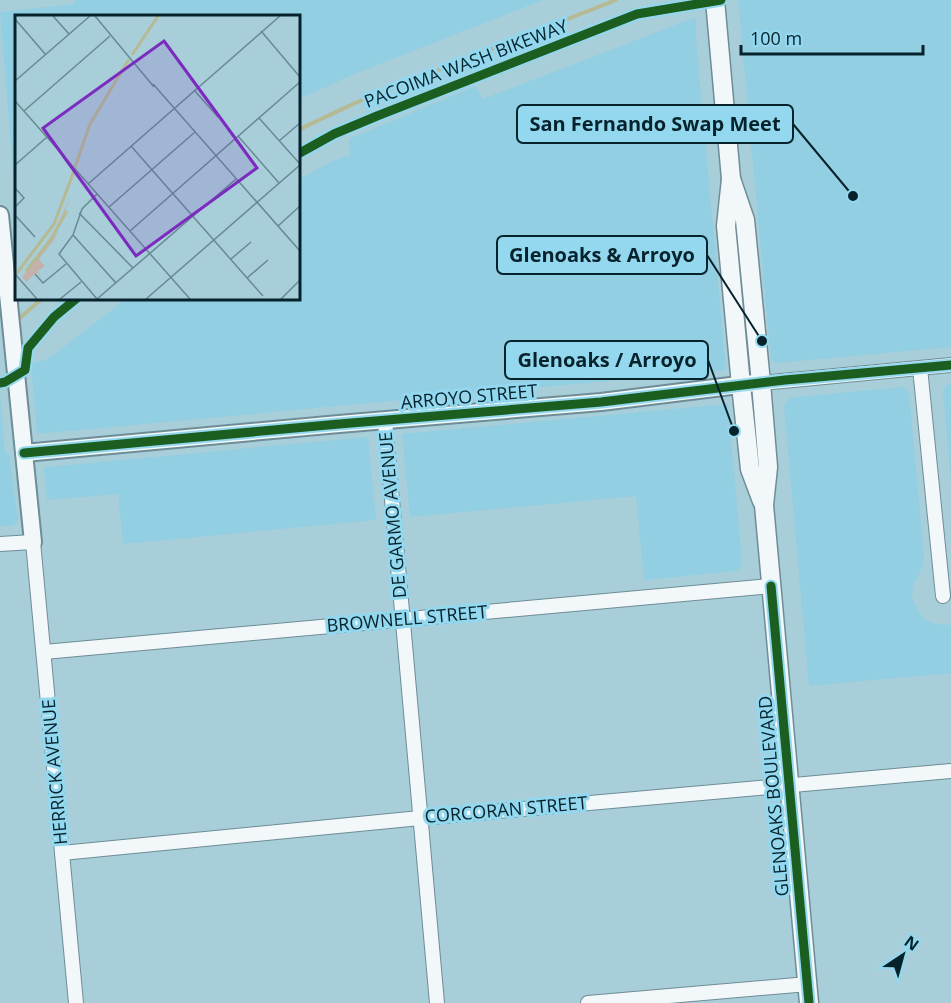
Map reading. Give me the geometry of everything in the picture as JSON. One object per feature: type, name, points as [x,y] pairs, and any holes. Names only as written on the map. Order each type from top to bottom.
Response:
[{"type":"main road","name":"GLENOAKS BOULEVARD","points":[[715,0],[731,179],[726,226],[741,385],[750,469],[764,506]]},
{"type":"main road","name":"GLENOAKS BOULEVARD","points":[[731,179],[745,220],[761,383],[768,467],[764,506],[809,1003]]},
{"type":"street","points":[[0,215],[33,542],[0,544]]},
{"type":"street","name":"ARROYO STREET","points":[[24,453],[601,402],[741,385],[951,365]]},
{"type":"street","points":[[920,368],[943,596]]},
{"type":"street","name":"DE GARMO AVENUE","points":[[385,421],[437,1003]]},
{"type":"street","name":"HERRICK AVENUE","points":[[33,542],[76,1003]]},
{"type":"street","name":"BROWNELL STREET","points":[[44,652],[771,586]]},
{"type":"street","name":"CORCORAN STREET","points":[[62,853],[420,818],[951,771]]},
{"type":"street","points":[[588,1003],[808,984]]},
{"type":"shaded area","points":[[75,0],[543,0],[357,73],[300,99],[300,15],[15,15],[15,196],[0,12],[75,4]]},
{"type":"shaded area","points":[[738,0],[951,0],[951,347],[777,363],[771,360]]},
{"type":"shaded area","points":[[696,17],[696,39],[726,370],[37,434],[31,363],[52,356],[125,300],[300,300],[300,178],[335,160],[350,155],[349,139],[476,86],[483,99]]},
{"type":"shaded area","points":[[951,383],[951,483],[943,390],[947,384]]},
{"type":"shaded area","points":[[903,387],[909,393],[924,557],[923,566],[913,585],[912,597],[919,613],[927,621],[951,625],[951,673],[809,686],[784,406],[789,398],[795,397]]},
{"type":"shaded area","points":[[0,392],[5,454],[9,454],[18,520],[13,526],[0,526]]},
{"type":"shaded area","points":[[728,404],[742,562],[740,568],[735,571],[644,580],[636,496],[410,517],[402,434]]},
{"type":"shaded area","points":[[368,437],[376,520],[123,544],[118,494],[47,500],[44,470],[46,467]]},
{"type":"waterway","points":[[300,129],[355,103],[616,0]]},
{"type":"waterway","points":[[16,321],[41,300]]},
{"type":"cycle path","name":"PACOIMA WASH BIKEWAY","points":[[300,153],[334,134],[377,116],[637,14],[721,0]]},
{"type":"cycle path","points":[[0,383],[25,370],[28,348],[54,317],[75,300]]},
{"type":"cycle path","points":[[24,453],[601,402],[785,380],[951,365]]},
{"type":"cycle path","points":[[771,586],[809,1003]]},
{"type":"place","name":"San Fernando Swap Meet","points":[[853,196]]},
{"type":"place","name":"Glenoaks & Arroyo","points":[[762,341]]},
{"type":"place","name":"Glenoaks / Arroyo","points":[[734,431]]}]
